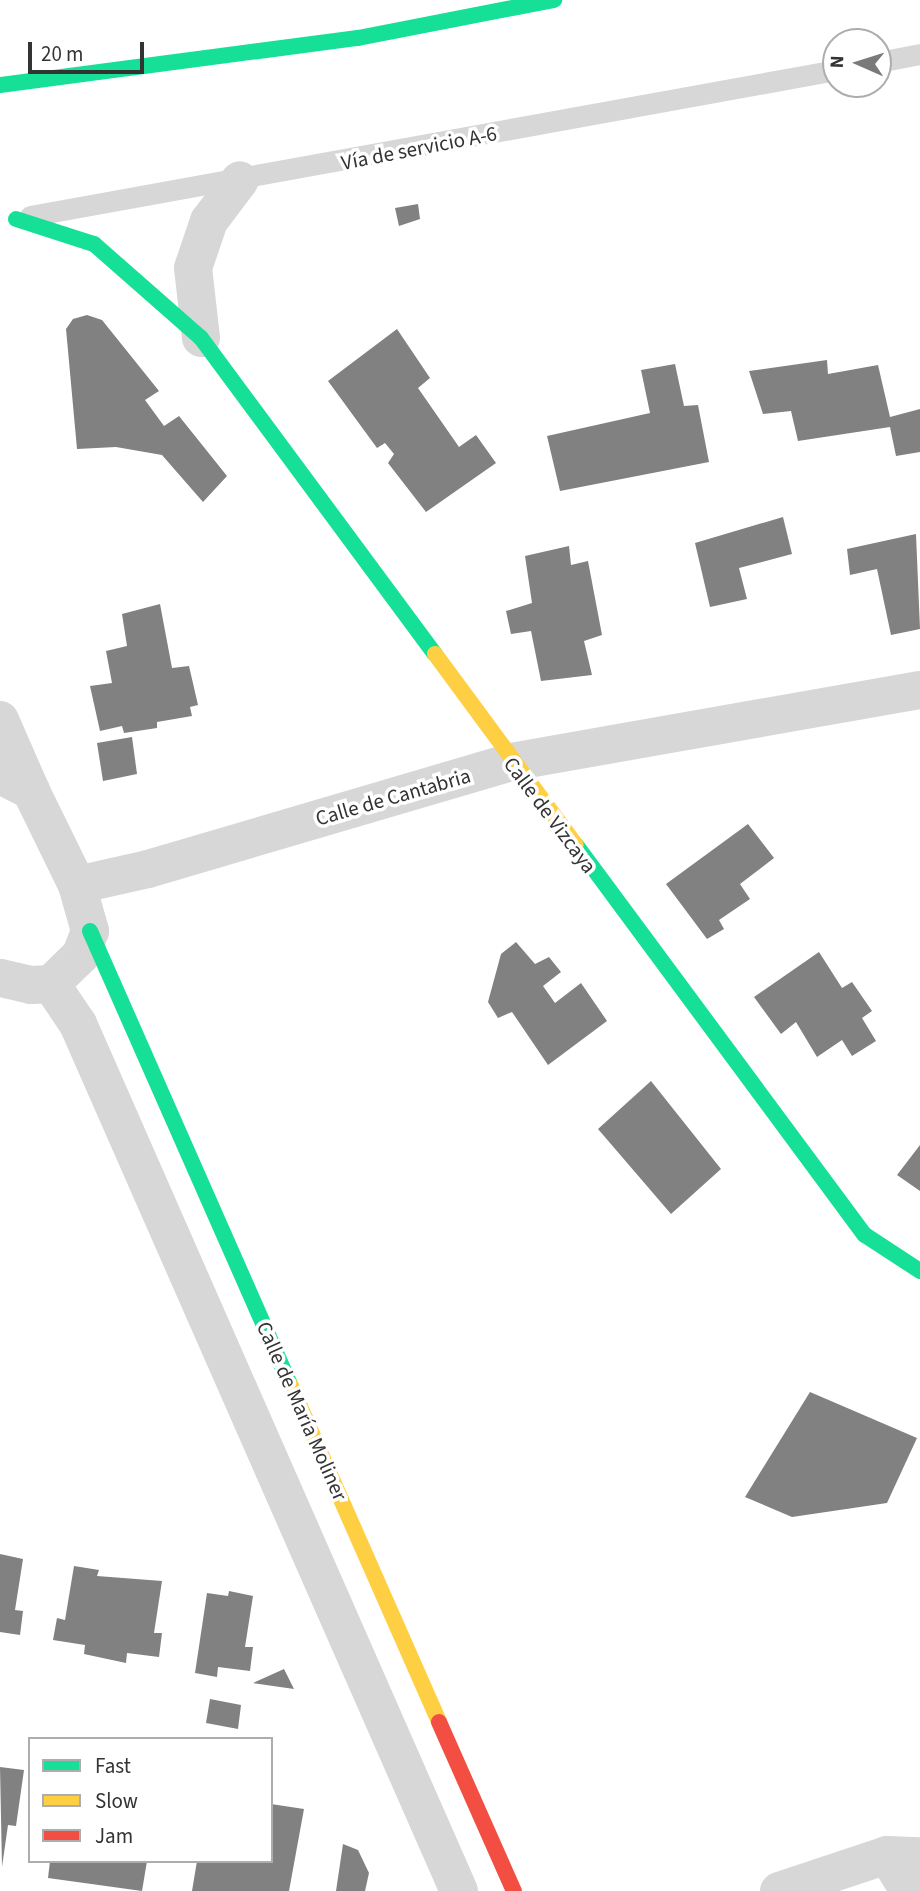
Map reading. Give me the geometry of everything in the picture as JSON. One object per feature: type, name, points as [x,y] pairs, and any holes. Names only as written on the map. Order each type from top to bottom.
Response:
[{"type":"main road","points":[[0,85],[358,38],[554,0]]},
{"type":"main road","name":"Calle de Vizcaya","points":[[8,220],[93,244],[201,338],[511,762],[865,1235],[920,1271]]},
{"type":"main road","name":"Calle de María Moliner","points":[[90,931],[514,1891]]},
{"type":"street","points":[[201,338],[194,268],[209,221],[240,180]]},
{"type":"street","name":"Calle de Cantabria","points":[[77,885],[148,869],[511,762],[920,690]]},
{"type":"street","points":[[0,720],[15,783],[77,885],[90,931],[81,955],[51,984],[31,985],[0,978]]},
{"type":"street","points":[[51,984],[83,1037],[459,1891]]},
{"type":"street","points":[[779,1891],[903,1855],[909,1891]]},
{"type":"lane","points":[[892,59],[920,54]]},
{"type":"lane","name":"Vía de servicio A-6","points":[[8,220],[822,73]]},
{"type":"building","points":[[418,204],[420,219],[399,226],[395,208]]},
{"type":"building","points":[[87,315],[102,320],[159,391],[145,400],[164,426],[179,416],[227,476],[203,502],[162,455],[116,447],[77,449],[66,329],[73,319]]},
{"type":"building","points":[[397,329],[430,378],[418,388],[459,447],[476,435],[496,463],[426,512],[388,463],[394,454],[385,443],[377,448],[328,381]]},
{"type":"building","points":[[827,360],[828,374],[878,365],[890,417],[920,409],[920,452],[896,456],[890,427],[798,441],[791,411],[763,414],[749,371]]},
{"type":"building","points":[[675,364],[684,406],[698,405],[709,462],[560,491],[547,436],[650,413],[641,370]]},
{"type":"building","points":[[783,517],[792,554],[739,568],[747,599],[710,607],[695,543]]},
{"type":"building","points":[[916,534],[920,629],[891,635],[877,569],[850,575],[847,549]]},
{"type":"building","points":[[569,546],[571,565],[588,561],[602,635],[584,641],[592,675],[541,681],[531,631],[511,634],[506,611],[532,603],[525,556]]},
{"type":"building","points":[[160,604],[172,668],[189,666],[198,705],[190,707],[192,716],[157,722],[157,728],[124,733],[122,726],[100,731],[90,686],[112,683],[106,651],[127,646],[122,614]]},
{"type":"building","points":[[132,737],[137,774],[103,781],[97,743]]},
{"type":"building","points":[[748,824],[774,858],[740,884],[750,899],[719,920],[724,929],[707,939],[666,884]]},
{"type":"building","points":[[516,942],[535,964],[549,957],[561,972],[543,986],[555,1003],[581,983],[607,1021],[548,1065],[512,1012],[498,1018],[488,1002],[501,954]]},
{"type":"building","points":[[819,952],[842,988],[852,982],[872,1011],[862,1018],[876,1041],[852,1056],[842,1040],[817,1057],[796,1022],[781,1034],[754,997]]},
{"type":"building","points":[[651,1081],[721,1169],[671,1214],[598,1129]]},
{"type":"building","points":[[920,1145],[920,1191],[897,1175]]},
{"type":"building","points":[[810,1392],[917,1438],[887,1503],[792,1517],[745,1497]]},
{"type":"building","points":[[0,1554],[23,1559],[15,1610],[23,1611],[20,1635],[0,1632]]},
{"type":"building","points":[[74,1566],[99,1570],[97,1576],[162,1581],[154,1633],[162,1633],[159,1657],[127,1653],[126,1663],[84,1654],[85,1645],[53,1640],[57,1618],[65,1620]]},
{"type":"building","points":[[229,1591],[253,1596],[245,1647],[253,1647],[250,1671],[218,1667],[217,1677],[195,1673],[207,1593],[228,1596]]},
{"type":"building","points":[[284,1669],[294,1689],[253,1683]]},
{"type":"building","points":[[210,1699],[241,1705],[238,1729],[206,1723]]},
{"type":"building","points":[[0,1767],[24,1770],[16,1826],[8,1825],[2,1867]]},
{"type":"building","points":[[273,1804],[304,1809],[289,1891],[192,1891],[197,1863],[273,1863]]},
{"type":"building","points":[[343,1844],[358,1850],[369,1873],[365,1891],[336,1891]]},
{"type":"building","points":[[50,1863],[147,1863],[142,1891],[48,1878]]},
{"type":"traffic: fast","points":[[0,85],[358,38],[554,0]]},
{"type":"traffic: fast","points":[[16,219],[94,244],[201,338],[435,654]]},
{"type":"traffic: fast","points":[[576,845],[865,1235],[920,1271]]},
{"type":"traffic: fast","points":[[90,931],[291,1386]]},
{"type":"traffic: slow","points":[[435,654],[576,845]]},
{"type":"traffic: slow","points":[[291,1386],[439,1722]]},
{"type":"traffic: jam","points":[[439,1722],[514,1891]]}]
